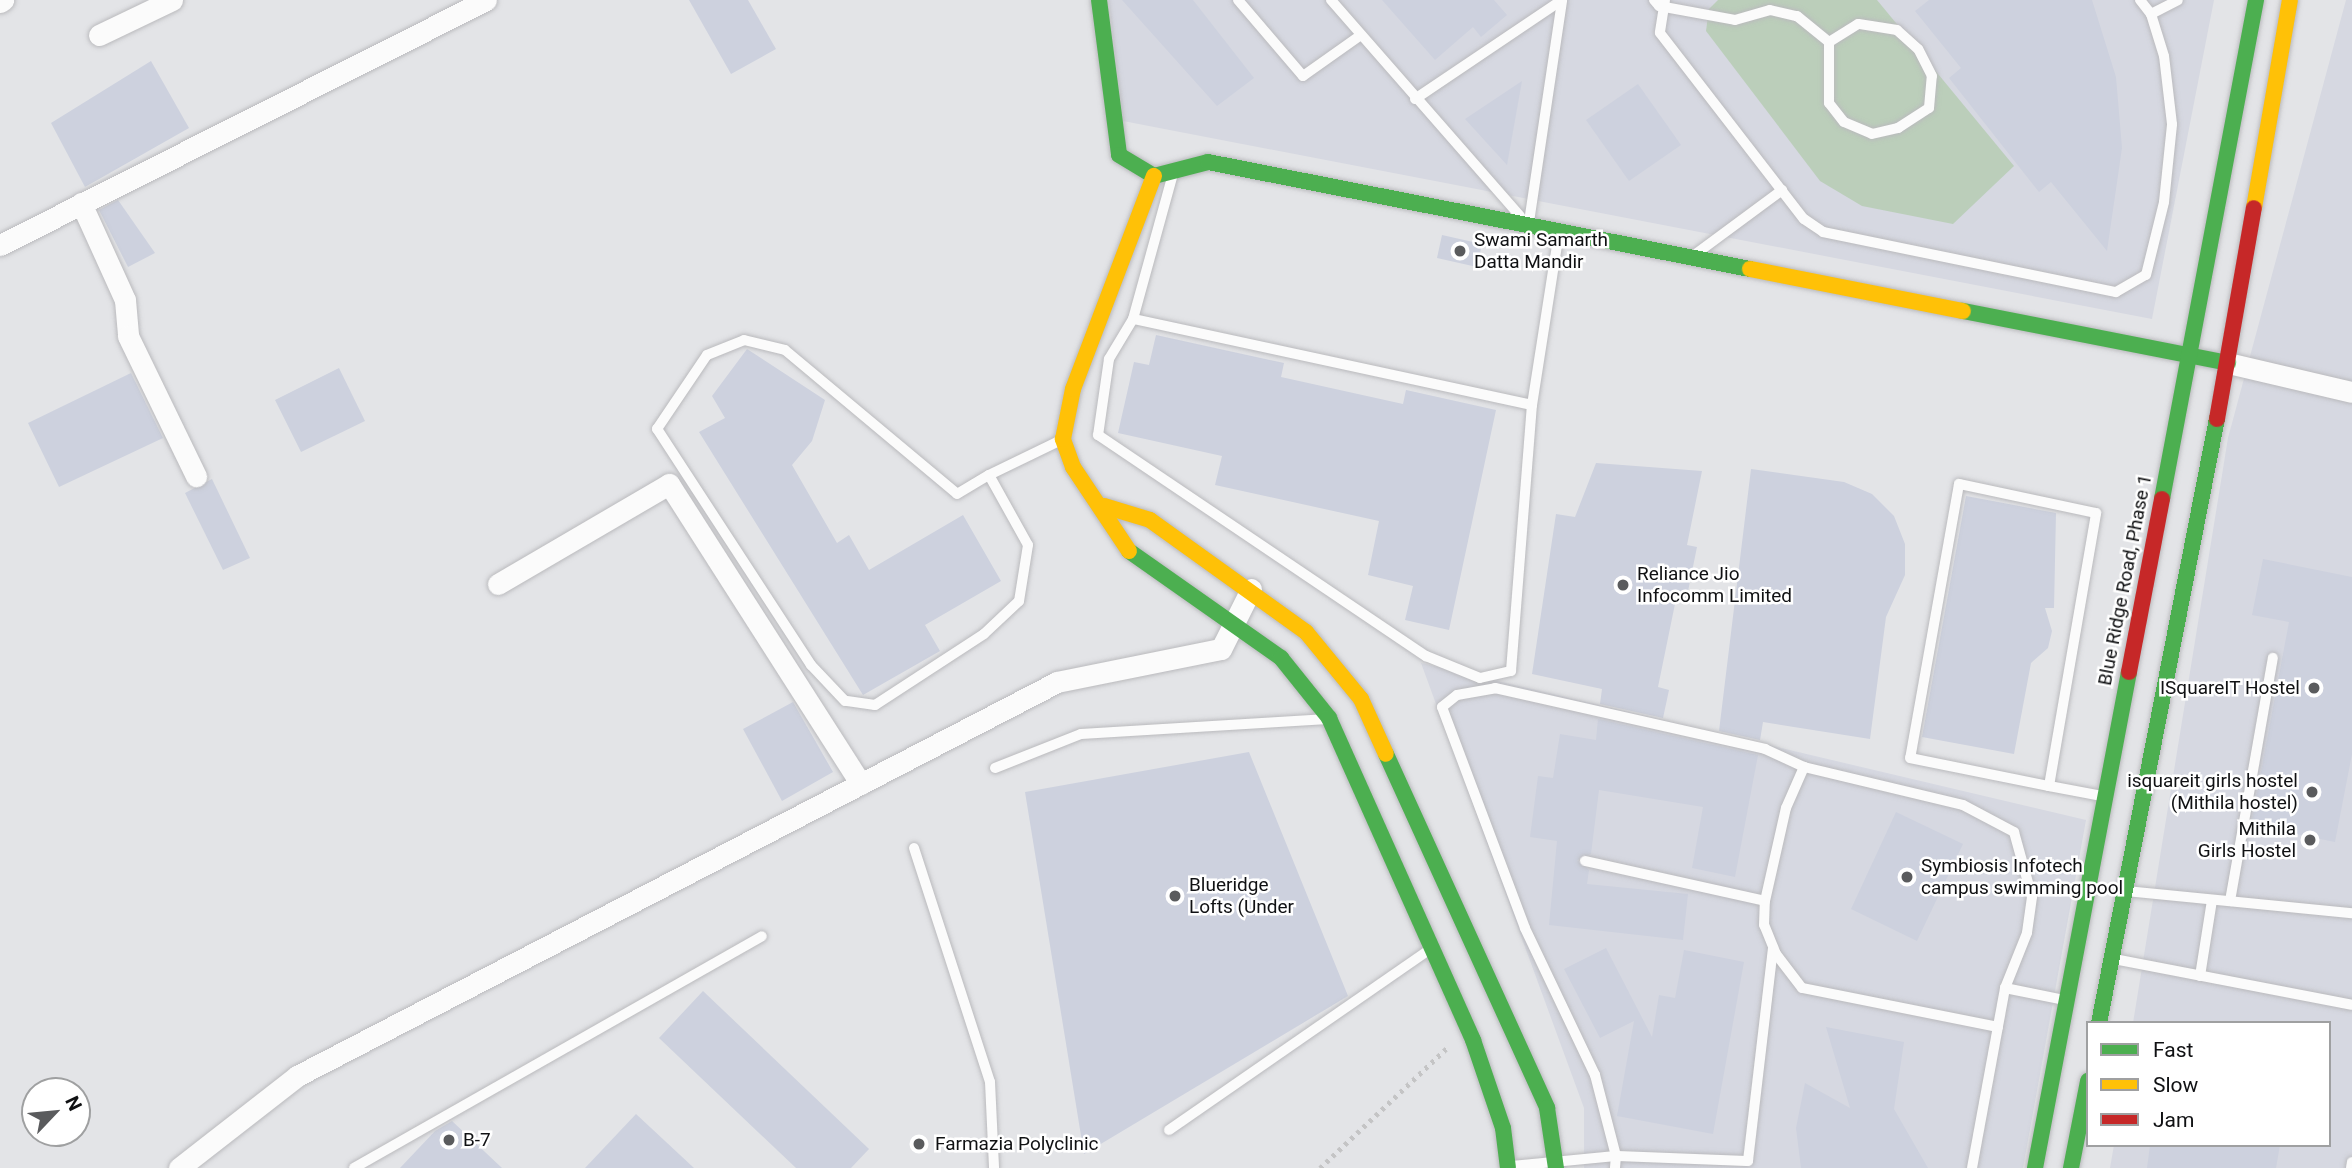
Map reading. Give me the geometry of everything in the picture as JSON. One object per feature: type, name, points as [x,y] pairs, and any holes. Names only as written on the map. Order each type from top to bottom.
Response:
[{"type":"street","points":[[99,35],[172,0]]},
{"type":"street","points":[[0,245],[486,0]]},
{"type":"street","points":[[1099,0],[1119,155],[1154,176],[1208,162],[1560,231],[1695,254],[2190,355],[2352,392]]},
{"type":"street","name":"Blue Ridge Road, Phase 1","points":[[2035,1168],[2256,0]]},
{"type":"street","points":[[2099,1021],[2228,363],[2290,0]]},
{"type":"street","points":[[1154,176],[1073,389],[1063,439],[1073,467],[1104,506],[1129,551],[1280,658],[1329,718],[1468,1028],[1493,1091],[1508,1167]]},
{"type":"street","points":[[82,204],[125,300],[128,336],[196,476]]},
{"type":"street","points":[[498,584],[669,484],[861,784]]},
{"type":"street","points":[[1104,506],[1150,520],[1251,589],[1306,632],[1361,699],[1547,1108],[1556,1165]]},
{"type":"street","points":[[179,1168],[297,1076],[1057,682],[1221,649],[1251,589]]},
{"type":"street","points":[[2071,1168],[2086,1091]]},
{"type":"lane","points":[[1238,0],[1303,76],[1361,35]]},
{"type":"lane","points":[[1331,0],[1415,99],[1529,225]]},
{"type":"lane","points":[[1415,99],[1562,0]]},
{"type":"lane","points":[[1529,225],[1562,0]]},
{"type":"lane","points":[[1829,42],[1797,16],[1770,10],[1735,20],[1659,2],[1660,33],[1804,219],[1848,240],[2116,292],[2130,288],[2146,275],[2164,202],[2172,124],[2164,56],[2151,13],[2140,0]]},
{"type":"lane","points":[[2151,13],[2178,0]]},
{"type":"lane","points":[[1858,24],[1896,30],[1918,49],[1932,76],[1929,108],[1898,128],[1872,134],[1844,122],[1829,103],[1829,42],[1858,24]]},
{"type":"lane","points":[[1174,171],[1133,319],[1109,359],[1098,435],[1426,656],[1480,678],[1511,671],[1532,405],[1560,231]]},
{"type":"lane","points":[[1695,254],[1782,190]]},
{"type":"lane","points":[[1133,319],[1532,405]]},
{"type":"lane","points":[[989,475],[1028,545],[1019,600],[984,634],[875,705],[865,704],[845,701],[811,666],[657,429],[707,355],[744,340],[785,350],[957,494],[989,475],[1063,439]]},
{"type":"lane","points":[[2049,786],[2096,513],[1959,484],[1910,758],[2049,786],[2105,797]]},
{"type":"lane","points":[[2231,901],[2273,658]]},
{"type":"lane","points":[[1616,1162],[1595,1074],[1525,928],[1442,707],[1457,695],[1494,688],[1765,749],[1804,766],[1963,806],[2014,832],[2032,897],[2028,933],[2005,988],[1972,1168]]},
{"type":"lane","points":[[995,768],[1080,734],[1329,718]]},
{"type":"lane","points":[[1804,766],[1786,808],[1765,901],[1764,925],[1773,948],[1802,988],[1998,1027]]},
{"type":"lane","points":[[914,848],[990,1082],[994,1168]]},
{"type":"lane","points":[[1585,861],[1765,901]]},
{"type":"lane","points":[[2124,891],[2352,913]]},
{"type":"lane","points":[[2200,976],[2212,900]]},
{"type":"lane","points":[[354,1168],[762,936]]},
{"type":"lane","points":[[1169,1130],[1431,948]]},
{"type":"lane","points":[[1508,1167],[1616,1162],[1748,1161],[1773,948]]},
{"type":"lane","points":[[2111,958],[2352,1005]]},
{"type":"lane","points":[[2005,988],[2066,1000]]},
{"type":"lane","points":[[2351,1168],[2352,1162]]},
{"type":"path","points":[[1320,1168],[1468,1028]]},
{"type":"shaded area","points":[[1109,0],[2214,0],[2152,319],[1123,121]]},
{"type":"shaded area","points":[[2346,0],[2352,0],[2352,1168],[2110,1168],[2114,1147],[2331,1147],[2331,1021],[2133,1021],[2228,438]]},
{"type":"shaded area","points":[[1421,663],[2086,820],[2023,1168],[1584,1168],[1584,1108]]},
{"type":"green space","points":[[1718,0],[1877,0],[2014,166],[1953,224],[1862,206],[1820,181],[1706,31],[1709,9]]},
{"type":"building","points":[[689,0],[748,0],[776,49],[731,74]]},
{"type":"building","points":[[1122,0],[1193,0],[1254,78],[1217,106]]},
{"type":"building","points":[[1382,0],[1494,0],[1507,15],[1481,37],[1473,27],[1435,60]]},
{"type":"building","points":[[1929,0],[2092,0],[2116,77],[2122,148],[2107,251],[2051,182],[2039,192],[1949,78],[1961,68],[1915,11]]},
{"type":"building","points":[[151,61],[189,128],[85,187],[51,123]]},
{"type":"building","points":[[1522,81],[1507,165],[1465,119]]},
{"type":"building","points":[[1638,84],[1681,145],[1629,181],[1586,120]]},
{"type":"building","points":[[118,200],[155,253],[128,267],[99,210]]},
{"type":"building","name":"Swami Samarth Datta Mandir","points":[[1442,235],[1482,244],[1477,267],[1437,258]]},
{"type":"building","points":[[1156,335],[1284,363],[1281,377],[1403,404],[1406,390],[1496,410],[1449,630],[1405,620],[1413,586],[1368,575],[1379,521],[1215,485],[1222,456],[1118,433],[1134,362],[1149,365]]},
{"type":"building","points":[[747,349],[825,400],[812,441],[792,465],[837,543],[849,535],[869,570],[963,515],[1001,581],[925,625],[940,651],[863,695],[699,432],[725,418],[712,396]]},
{"type":"building","points":[[339,368],[365,421],[301,452],[275,400]]},
{"type":"building","points":[[131,373],[163,438],[59,487],[28,423]]},
{"type":"building","name":"Reliance Jio Infocomm Limited","points":[[1596,463],[1702,471],[1687,545],[1697,547],[1686,601],[1676,599],[1658,687],[1669,690],[1663,718],[1600,704],[1602,689],[1532,674],[1556,514],[1575,517]]},
{"type":"building","points":[[1751,469],[1844,482],[1872,494],[1894,516],[1905,544],[1905,575],[1886,617],[1870,739],[1763,722],[1760,740],[1719,731]]},
{"type":"building","points":[[212,479],[250,558],[223,570],[185,493]]},
{"type":"building","points":[[1966,496],[2056,513],[2054,608],[2045,608],[2052,631],[2048,648],[2031,663],[2014,754],[1922,737]]},
{"type":"building","name":"ISquareIT Hostel","points":[[2263,559],[2352,577],[2352,754],[2335,842],[2251,825],[2289,622],[2252,615]]},
{"type":"building","points":[[793,702],[833,772],[782,801],[743,729]]},
{"type":"building","points":[[1598,719],[1758,755],[1735,877],[1692,868],[1703,807],[1599,790],[1591,854],[1577,860],[1589,870],[1587,884],[1688,894],[1683,940],[1549,925],[1557,841],[1530,837],[1538,776],[1553,778],[1560,734],[1596,740]]},
{"type":"building","name":"Blueridge Lofts (Under","points":[[1249,752],[1348,996],[1084,1154],[1025,792]]},
{"type":"building","name":"Symbiosis Infotech campus swimming pool","points":[[1896,812],[1963,844],[1917,941],[1851,909]]},
{"type":"building","points":[[1606,948],[1652,1037],[1659,995],[1675,998],[1684,950],[1744,962],[1713,1134],[1617,1116],[1634,1021],[1600,1038],[1564,969]]},
{"type":"building","points":[[703,991],[869,1149],[851,1168],[796,1168],[659,1038]]},
{"type":"building","points":[[1826,1027],[1904,1042],[1894,1109],[1928,1168],[1801,1168],[1796,1128],[1805,1083],[1850,1108]]},
{"type":"building","points":[[636,1114],[694,1168],[585,1168]]},
{"type":"building","name":"B-7","points":[[452,1121],[502,1168],[400,1168],[435,1131]]},
{"type":"building","points":[[2150,1147],[2280,1147],[2276,1168],[2147,1168]]},
{"type":"traffic: fast","points":[[1099,0],[1119,155],[1154,176],[1208,162],[1750,269]]},
{"type":"traffic: fast","points":[[2162,499],[2256,0]]},
{"type":"traffic: fast","points":[[1963,311],[2228,363]]},
{"type":"traffic: fast","points":[[2099,1021],[2217,419]]},
{"type":"traffic: fast","points":[[1129,551],[1281,658],[1329,718],[1473,1040],[1503,1128],[1508,1168]]},
{"type":"traffic: fast","points":[[2035,1168],[2129,672]]},
{"type":"traffic: fast","points":[[1386,754],[1547,1108],[1556,1168]]},
{"type":"traffic: fast","points":[[2071,1168],[2086,1091]]},
{"type":"traffic: slow","points":[[2254,208],[2290,0]]},
{"type":"traffic: slow","points":[[1129,551],[1073,467],[1063,439],[1073,389],[1154,176]]},
{"type":"traffic: slow","points":[[1750,269],[1963,311]]},
{"type":"traffic: slow","points":[[1104,506],[1150,520],[1306,632],[1361,699],[1386,754]]},
{"type":"traffic: jam","points":[[2217,419],[2254,208]]},
{"type":"traffic: jam","points":[[2129,672],[2162,499]]},
{"type":"place","name":"Swami Samarth Datta Mandir","points":[[1460,251]]},
{"type":"place","name":"Reliance Jio Infocomm Limited","points":[[1623,585]]},
{"type":"place","name":"ISquareIT Hostel","points":[[2314,688]]},
{"type":"place","name":"isquareit girls hostel (Mithila hostel)","points":[[2312,792]]},
{"type":"place","name":"Mithila Girls Hostel","points":[[2310,840]]},
{"type":"place","name":"Symbiosis Infotech campus swimming pool","points":[[1907,877]]},
{"type":"place","name":"Blueridge Lofts (Under","points":[[1175,896]]},
{"type":"place","name":"B-7","points":[[449,1140]]},
{"type":"place","name":"Farmazia Polyclinic","points":[[919,1144]]}]
